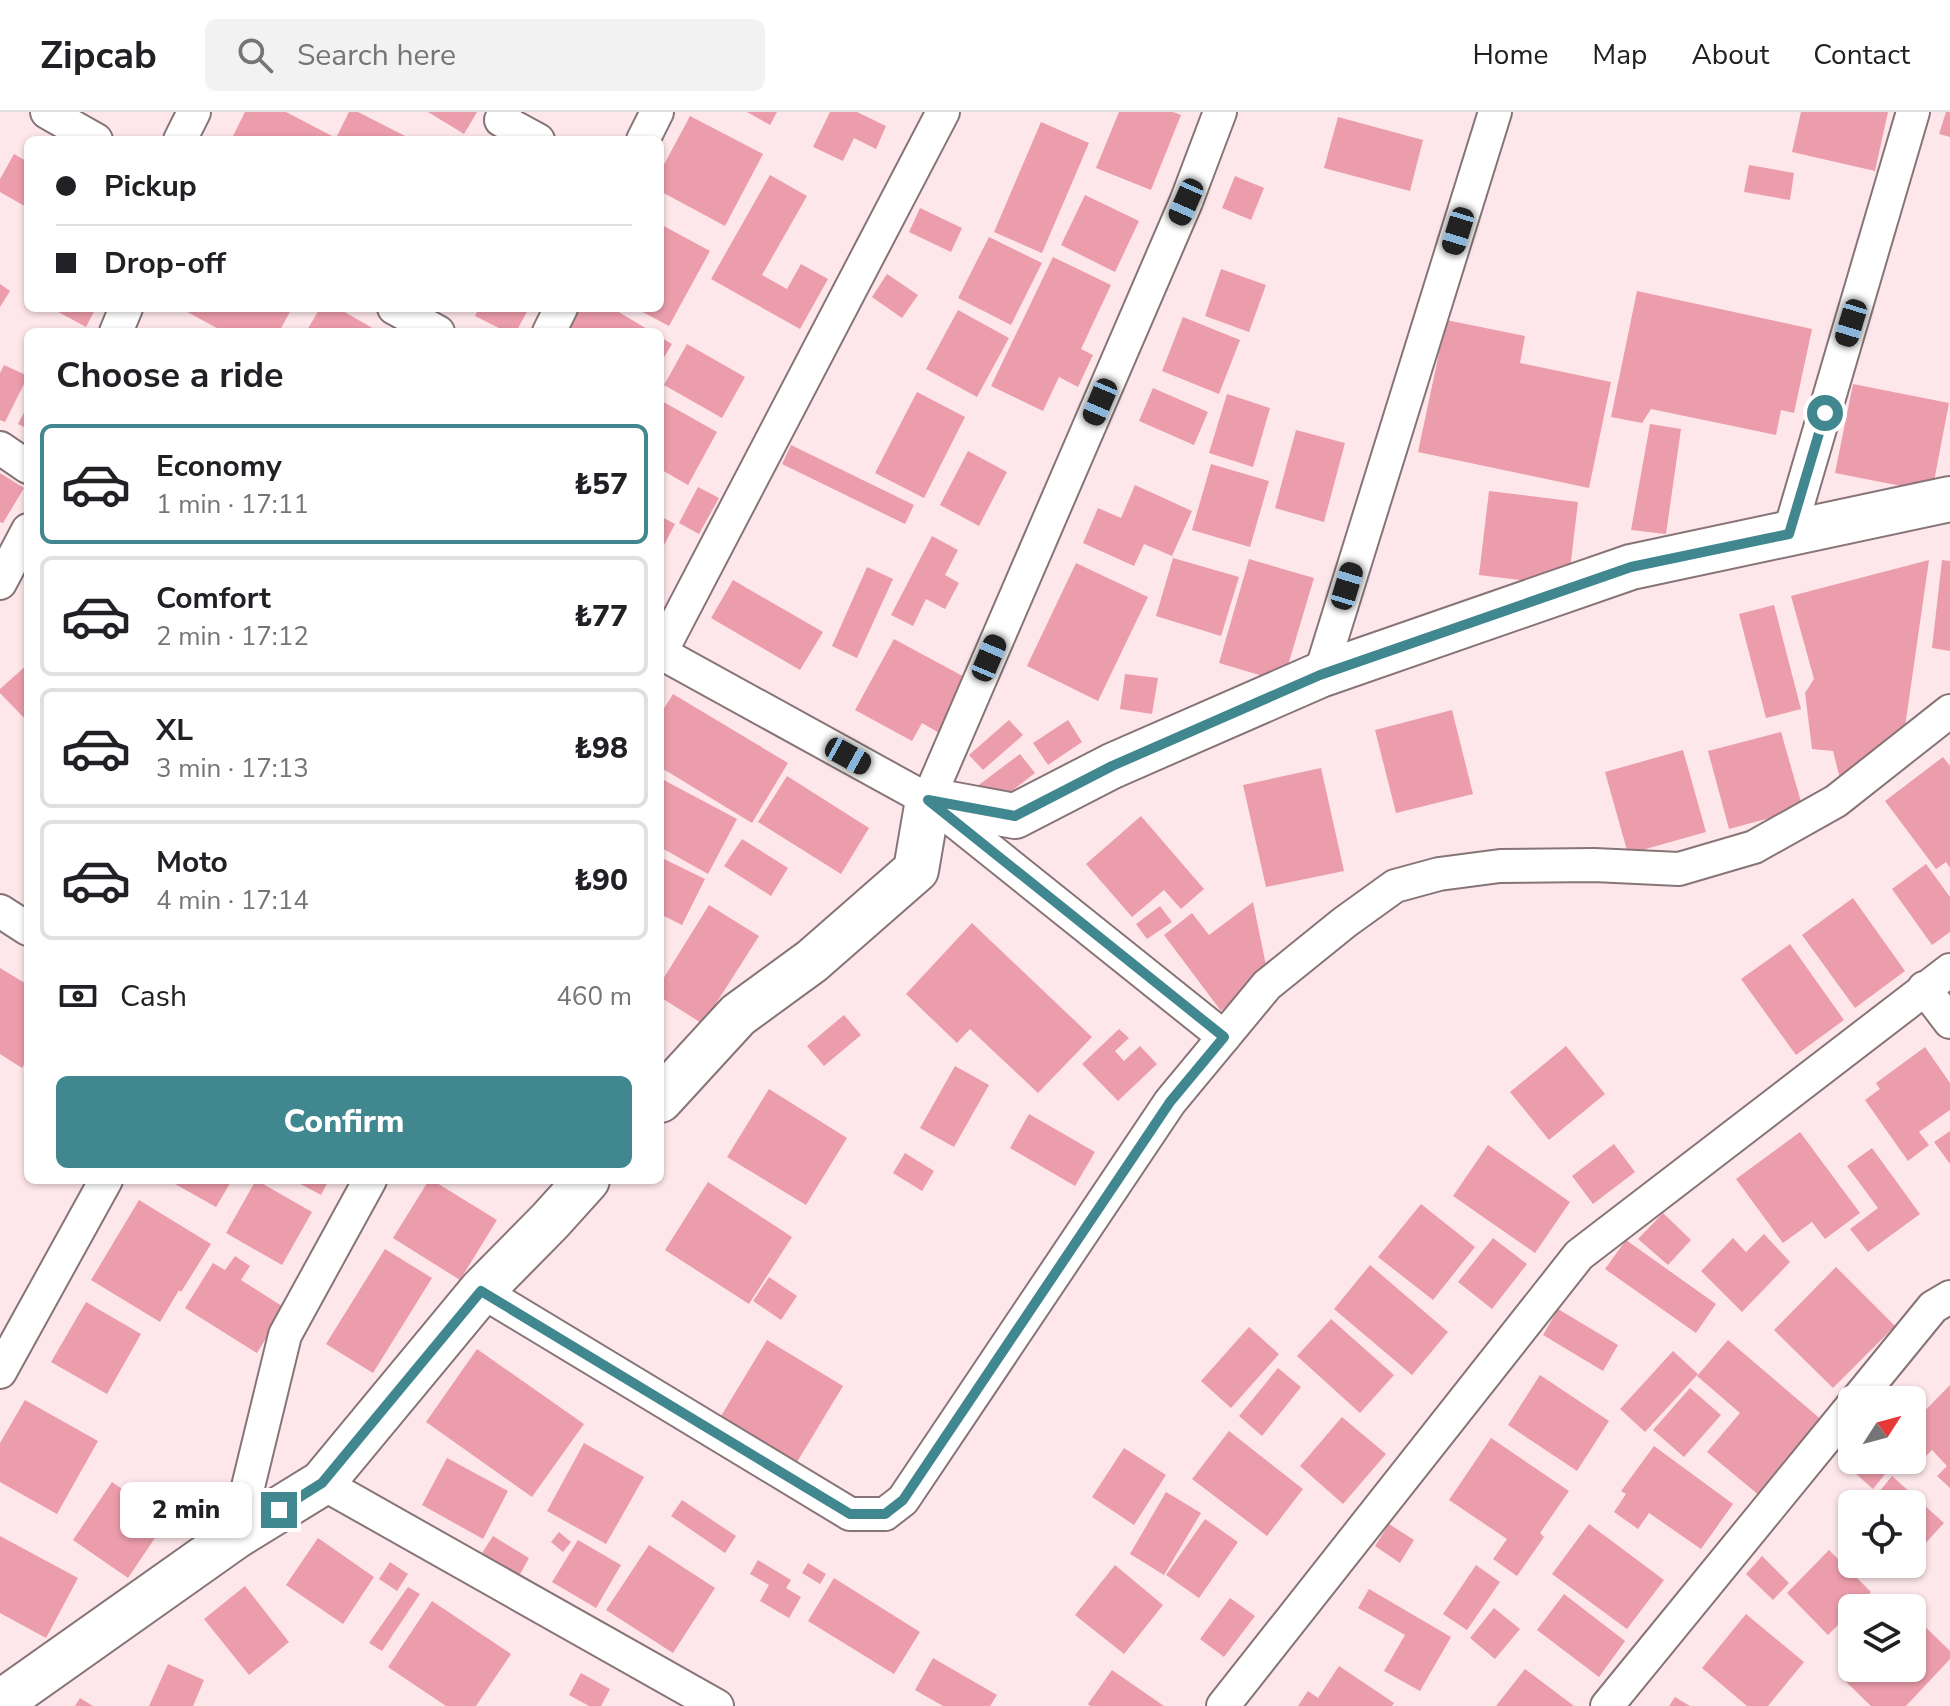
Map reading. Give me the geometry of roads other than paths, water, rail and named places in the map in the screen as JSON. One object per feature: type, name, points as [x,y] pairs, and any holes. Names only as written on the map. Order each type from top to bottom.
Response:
[{"type":"street","points":[[47,112],[89,136]]},
{"type":"street","points":[[182,136],[194,112]]},
{"type":"street","points":[[505,112],[501,120],[531,136]]},
{"type":"street","points":[[645,136],[657,112]]},
{"type":"street","points":[[664,645],[943,112]]},
{"type":"street","points":[[664,1096],[738,1015],[812,961],[916,870],[928,800],[1186,202],[1220,112]]},
{"type":"street","points":[[1320,675],[1495,112]]},
{"type":"street","points":[[1789,534],[1913,112]]},
{"type":"street","points":[[401,312],[431,328]]},
{"type":"street","points":[[0,448],[24,464]]},
{"type":"street","points":[[928,800],[1015,816],[1112,766],[1320,675],[1631,567],[1950,499]]},
{"type":"street","points":[[0,583],[24,538]]},
{"type":"street","points":[[664,655],[928,800],[1224,1037]]},
{"type":"street","points":[[481,1291],[850,1514],[885,1514],[903,1500],[1170,1102],[1267,985],[1345,922],[1395,886],[1439,874],[1500,866],[1594,865],[1679,869],[1754,847],[1836,801],[1950,711]]},
{"type":"street","points":[[0,911],[24,926]]},
{"type":"street","points":[[1223,1706],[1579,1255],[1937,979],[1950,1022]]},
{"type":"street","points":[[0,1372],[104,1184]]},
{"type":"street","points":[[236,1536],[285,1335],[368,1184]]},
{"type":"street","points":[[0,1703],[236,1536],[322,1483],[481,1291],[583,1184]]},
{"type":"street","points":[[1868,1386],[1933,1307],[1950,1297]]},
{"type":"street","points":[[1607,1706],[1838,1423]]},
{"type":"street","points":[[322,1483],[717,1706]]}]
